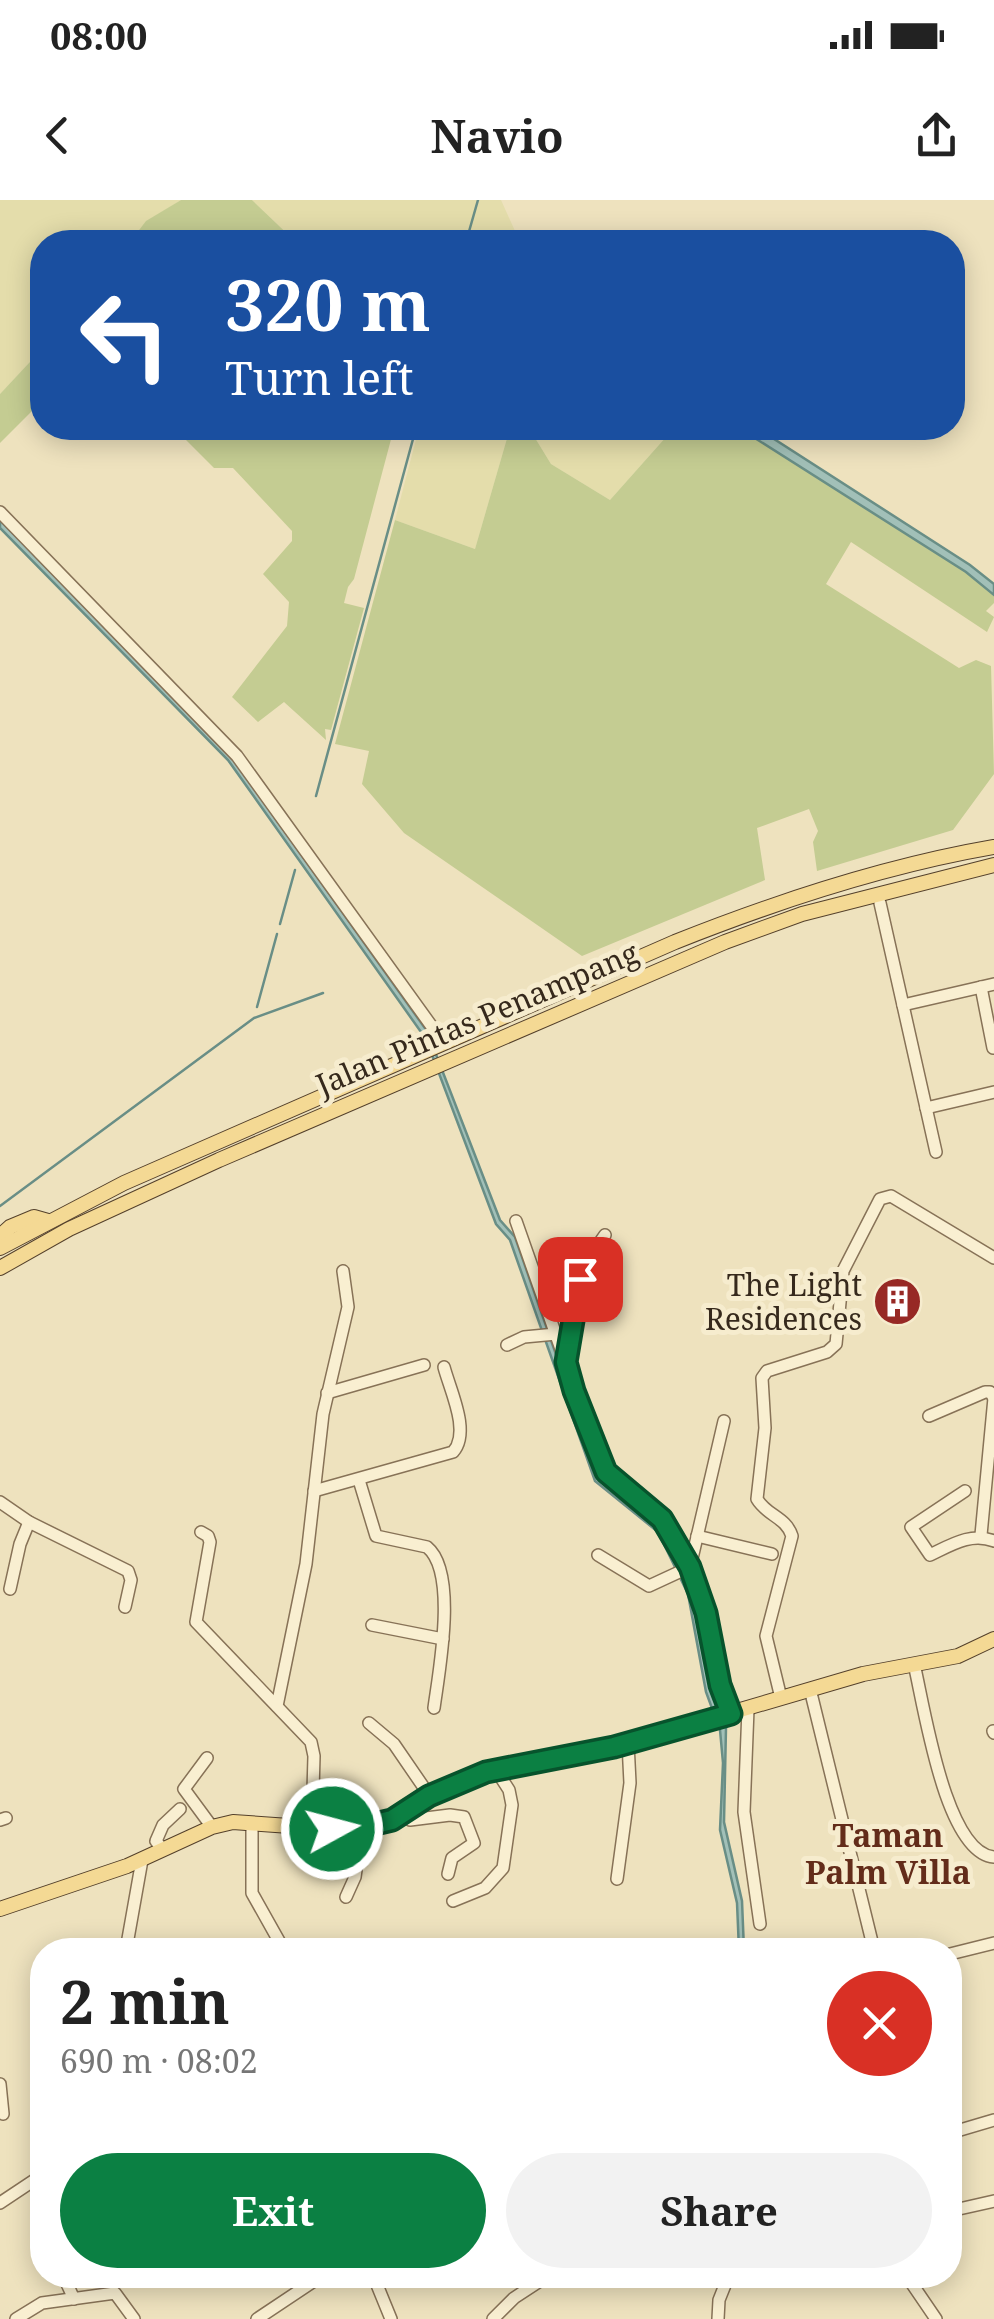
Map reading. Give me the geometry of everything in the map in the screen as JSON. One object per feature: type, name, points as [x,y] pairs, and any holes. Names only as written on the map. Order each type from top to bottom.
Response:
[{"type":"main road","name":"Jalan Pintas Penampang","points":[[0,1247],[124,1183],[588,978],[744,915],[860,878],[994,847]]},
{"type":"main road","name":"Jalan Pintas Penampang","points":[[0,1268],[218,1160],[725,942],[852,900],[994,865]]},
{"type":"main road","points":[[0,1236],[34,1217],[48,1221]]},
{"type":"main road","points":[[0,1247],[10,1252],[38,1246]]},
{"type":"main road","points":[[0,1909],[142,1860],[212,1826],[233,1822],[362,1827],[392,1820],[461,1780],[628,1743],[864,1674],[958,1656],[994,1639]]},
{"type":"street","points":[[0,512],[237,756],[442,1043]]},
{"type":"street","points":[[880,903],[888,893],[926,880]]},
{"type":"street","points":[[852,900],[867,898],[880,903]]},
{"type":"street","points":[[880,903],[936,1152]]},
{"type":"street","points":[[903,1006],[987,985],[993,1048]]},
{"type":"street","points":[[926,1108],[994,1092]]},
{"type":"street","points":[[781,1698],[766,1636],[792,1536],[787,1523],[757,1499],[766,1428],[762,1378],[768,1370],[827,1352],[836,1344],[842,1271],[885,1196],[994,1258]]},
{"type":"street","points":[[516,1221],[602,1466],[662,1519],[706,1613],[724,1716]]},
{"type":"street","points":[[566,1362],[582,1268],[604,1235]]},
{"type":"street","points":[[277,1706],[306,1564],[327,1393],[348,1307],[343,1272]]},
{"type":"street","points":[[507,1345],[536,1335],[556,1334]]},
{"type":"street","points":[[327,1393],[424,1365]]},
{"type":"street","points":[[314,1491],[454,1452],[461,1430],[444,1367]]},
{"type":"street","points":[[928,1416],[985,1392],[994,1398],[981,1536]]},
{"type":"street","points":[[598,1555],[650,1586],[684,1571],[697,1536],[724,1421]]},
{"type":"street","points":[[360,1480],[376,1536],[420,1544],[432,1549],[434,1555],[445,1613],[434,1708]]},
{"type":"street","points":[[966,1491],[910,1527],[930,1554],[981,1536],[994,1540]]},
{"type":"street","points":[[0,1502],[28,1522],[128,1571],[131,1580],[125,1608]]},
{"type":"street","points":[[10,1589],[28,1522]]},
{"type":"street","points":[[201,1532],[210,1539],[196,1622],[307,1737],[313,1748],[312,1827]]},
{"type":"street","points":[[697,1536],[772,1554]]},
{"type":"street","points":[[372,1625],[443,1639]]},
{"type":"street","points":[[914,1664],[956,1824],[984,1856],[994,1857]]},
{"type":"street","points":[[810,1689],[871,1938]]},
{"type":"street","points":[[748,1709],[744,1812],[760,1924]]},
{"type":"street","points":[[368,1723],[394,1744],[429,1796]]},
{"type":"street","points":[[617,1879],[630,1783],[628,1743]]},
{"type":"street","points":[[207,1758],[184,1789],[212,1826]]},
{"type":"street","points":[[453,1901],[485,1888],[502,1868],[512,1805],[509,1790],[496,1770]]},
{"type":"street","points":[[162,1850],[156,1840],[158,1834],[180,1809]]},
{"type":"street","points":[[402,1814],[410,1820],[464,1817],[474,1843],[452,1858],[448,1874]]},
{"type":"street","points":[[252,1824],[252,1893],[277,1938]]},
{"type":"street","points":[[346,1897],[355,1877],[362,1827]]},
{"type":"street","points":[[128,1938],[142,1860]]},
{"type":"street","points":[[962,1951],[994,1943]]},
{"type":"street","points":[[0,2084],[3,2114]]},
{"type":"street","points":[[962,2129],[994,2120]]},
{"type":"street","points":[[0,2203],[30,2183]]},
{"type":"street","points":[[962,2208],[994,2201]]},
{"type":"street","points":[[69,2288],[74,2299]]},
{"type":"street","points":[[257,2319],[304,2288]]},
{"type":"street","points":[[379,2288],[391,2319]]},
{"type":"street","points":[[493,2319],[529,2288]]},
{"type":"street","points":[[718,2319],[718,2300],[724,2288]]},
{"type":"street","points":[[915,2288],[936,2319]]},
{"type":"street","points":[[16,2319],[42,2303],[115,2293],[134,2319]]},
{"type":"shaded area","points":[[0,200],[181,200],[140,230],[30,230],[30,362],[0,394]]},
{"type":"shaded area","points":[[252,200],[501,200],[515,230],[283,230]]},
{"type":"shaded area","points":[[416,440],[507,440],[475,549],[395,520]]},
{"type":"shaded area","points":[[536,440],[663,440],[610,500],[551,464]]},
{"type":"green space","points":[[181,200],[252,200],[283,230],[139,230],[146,221]]},
{"type":"green space","points":[[30,362],[30,413],[0,443],[0,394]]},
{"type":"green space","points":[[186,440],[391,440],[344,603],[364,608],[331,730],[325,729],[326,740],[284,702],[258,722],[232,697],[287,626],[289,602],[263,574],[292,541],[292,531],[233,468],[214,468]]},
{"type":"green space","points":[[507,440],[536,440],[551,464],[610,500],[663,440],[758,440],[966,572],[994,595],[994,603],[986,611],[994,617],[987,632],[851,542],[826,584],[959,668],[976,660],[991,666],[994,774],[953,830],[817,871],[813,842],[818,831],[809,809],[757,828],[765,880],[582,956],[404,833],[362,784],[369,751],[335,744],[395,520],[475,549]]},
{"type":"water","points":[[758,440],[776,440],[970,565],[994,584],[994,595],[966,572]]},
{"type":"water","points":[[0,520],[233,759],[427,1031],[500,1220],[515,1237],[599,1478],[661,1527],[694,1592],[711,1691],[726,1728],[724,1822],[742,1901],[744,1938],[738,1938],[737,1903],[720,1830],[720,1730],[706,1692],[688,1594],[658,1532],[595,1481],[510,1240],[496,1224],[426,1039],[228,760],[0,528]]},
{"type":"waterway","points":[[469,230],[478,200]]},
{"type":"waterway","points":[[316,796],[413,440]]},
{"type":"waterway","points":[[280,924],[295,870]]},
{"type":"waterway","points":[[257,1007],[277,934]]},
{"type":"waterway","points":[[0,1206],[254,1018],[323,993]]},
{"type":"place","name":"The Light Residences","points":[[897,1301]]},
{"type":"district","name":"Taman Palm Villa","points":[[888,1852]]},
{"type":"route","points":[[332,1829],[392,1820],[429,1796],[486,1772],[614,1747],[731,1714],[720,1685],[706,1613],[690,1567],[662,1519],[606,1472],[574,1391],[566,1362],[580,1279]]}]
